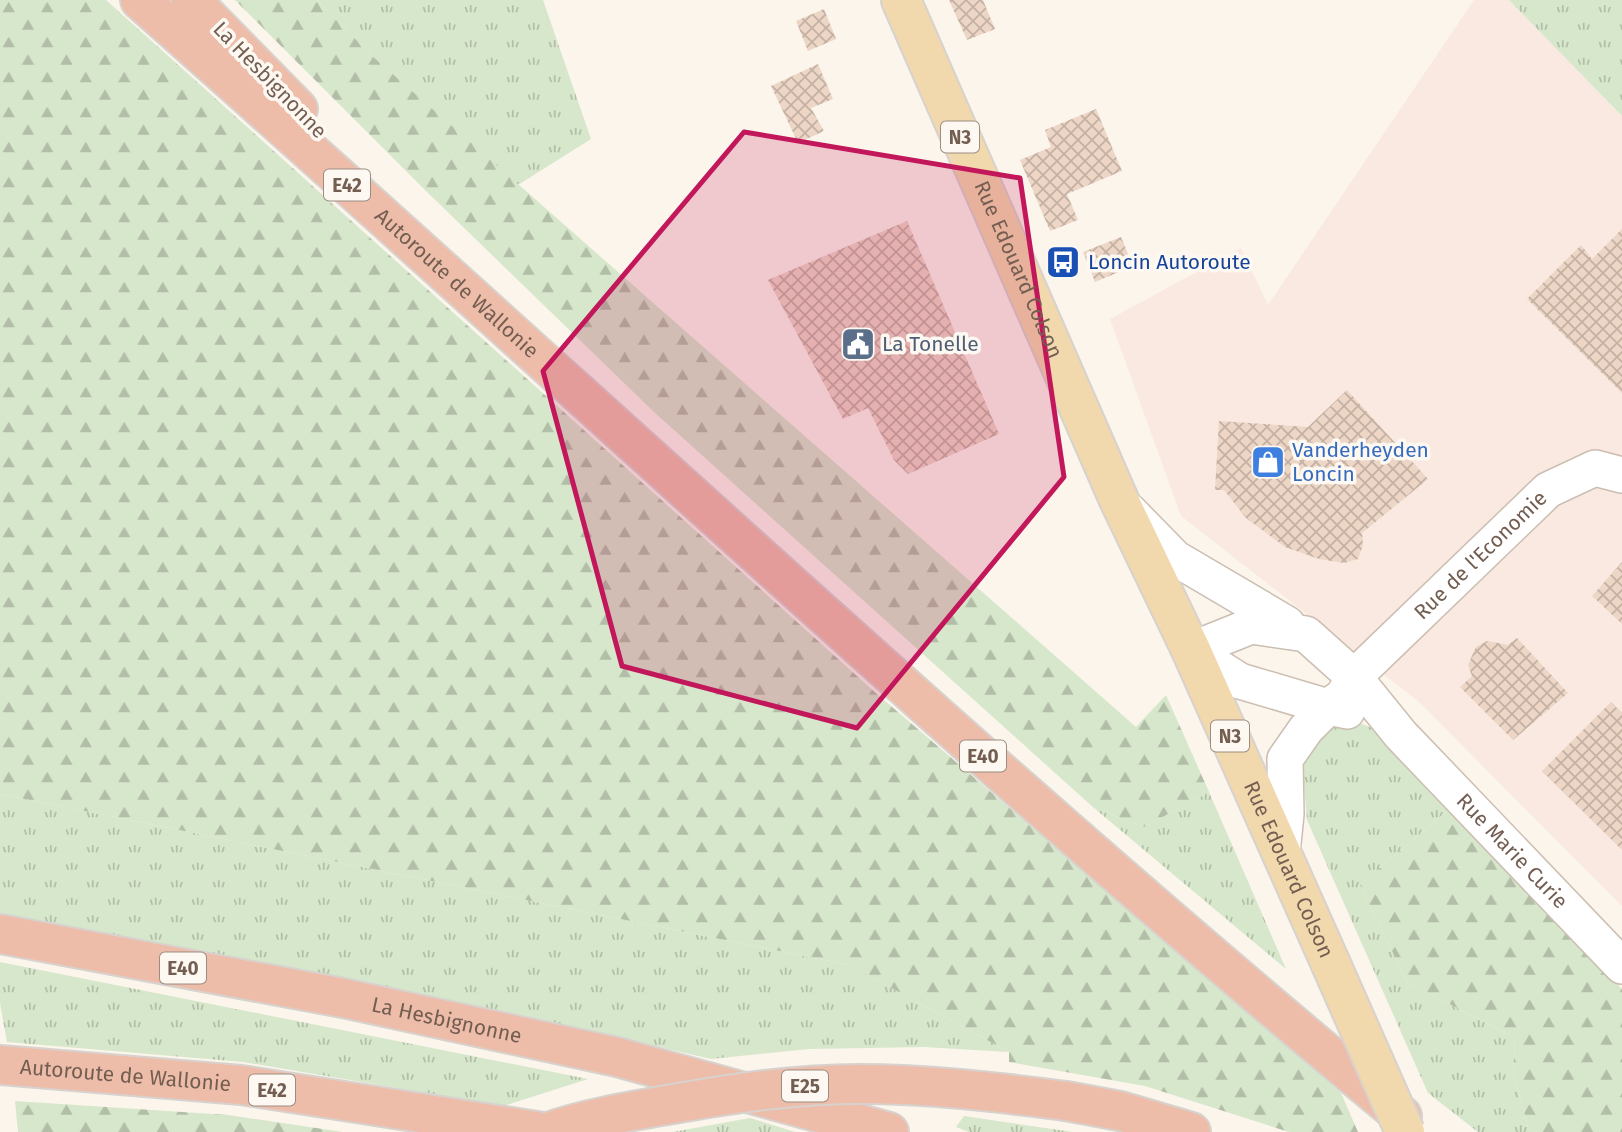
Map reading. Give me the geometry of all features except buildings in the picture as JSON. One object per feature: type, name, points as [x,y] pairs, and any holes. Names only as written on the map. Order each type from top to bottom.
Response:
[{"type":"highway","name":"Autoroute de Wallonie","points":[[139,0],[554,371]]},
{"type":"highway","name":"La Hesbignonne","points":[[191,0],[554,371]]},
{"type":"highway","name":"E40","points":[[554,371],[690,496],[1207,955],[1421,1132]]},
{"type":"highway","name":"La Hesbignonne","points":[[0,933],[343,998],[617,1057],[859,1121],[889,1132]]},
{"type":"highway","name":"Autoroute de Wallonie","points":[[0,1065],[241,1085],[542,1132]]},
{"type":"highway","name":"E25","points":[[548,1132],[640,1110],[754,1090],[858,1084],[962,1088],[1066,1101],[1120,1111],[1191,1132]]},
{"type":"main road","name":"Rue Edouard Colson","points":[[901,0],[1127,515],[1191,650],[1405,1132]]},
{"type":"street","name":"Rue de l'Economie","points":[[1282,853],[1286,814],[1285,760],[1306,729],[1343,696],[1354,677],[1548,490],[1595,468],[1622,475]]},
{"type":"street","points":[[1127,515],[1175,558],[1252,606],[1306,634],[1354,677],[1401,735]]},
{"type":"street","points":[[1191,650],[1251,626],[1306,634]]},
{"type":"street","points":[[1191,650],[1240,681],[1328,707],[1363,714],[1401,735]]},
{"type":"street","name":"Rue Marie Curie","points":[[1401,735],[1622,966]]},
{"type":"highlighted area","points":[[744,132],[1020,178],[1064,477],[857,728],[622,666],[543,371]]},
{"type":"shaded area","points":[[1474,0],[1509,0],[1622,116],[1622,906],[1418,701],[1181,516],[1110,319],[1241,248],[1268,305]]},
{"type":"green space","points":[[0,0],[106,0],[877,694],[1341,1093],[1358,1132],[1289,1132],[1145,1086],[1009,1062],[1009,1052],[849,965],[0,794]]},
{"type":"green space","points":[[235,0],[317,0],[371,55],[1136,727],[1166,695],[1209,792],[1144,827],[1094,808],[654,412],[425,190]]},
{"type":"green space","points":[[317,0],[543,0],[591,139],[518,185],[371,55]]},
{"type":"green space","points":[[1509,0],[1622,0],[1622,116]]},
{"type":"green space","points":[[1344,717],[1385,733],[1448,810],[1360,885],[1407,982],[1515,1038],[1513,1071],[1528,1127],[1535,1132],[1478,1132],[1428,1093],[1307,820],[1303,773],[1306,747]]},
{"type":"green space","points":[[1209,792],[1286,969],[1094,808],[1144,827]]},
{"type":"green space","points":[[0,794],[849,965],[1009,1052],[924,1047],[809,1049],[711,1059],[507,1012],[0,913]]},
{"type":"green space","points":[[1448,810],[1622,989],[1622,1132],[1535,1132],[1528,1127],[1513,1071],[1515,1038],[1407,982],[1360,885]]},
{"type":"green space","points":[[0,962],[588,1079],[503,1106],[243,1062],[7,1042],[0,1003]]},
{"type":"green space","points":[[15,1101],[228,1115],[343,1132],[18,1132]]},
{"type":"green space","points":[[964,1116],[1073,1132],[969,1132],[956,1127]]},
{"type":"green space","points":[[750,1118],[795,1132],[673,1132]]},
{"type":"place","name":"Loncin Autoroute","points":[[1063,262]]},
{"type":"place","name":"La Tonelle","points":[[858,344]]},
{"type":"place","name":"Vanderheyden Loncin","points":[[1268,462]]}]
